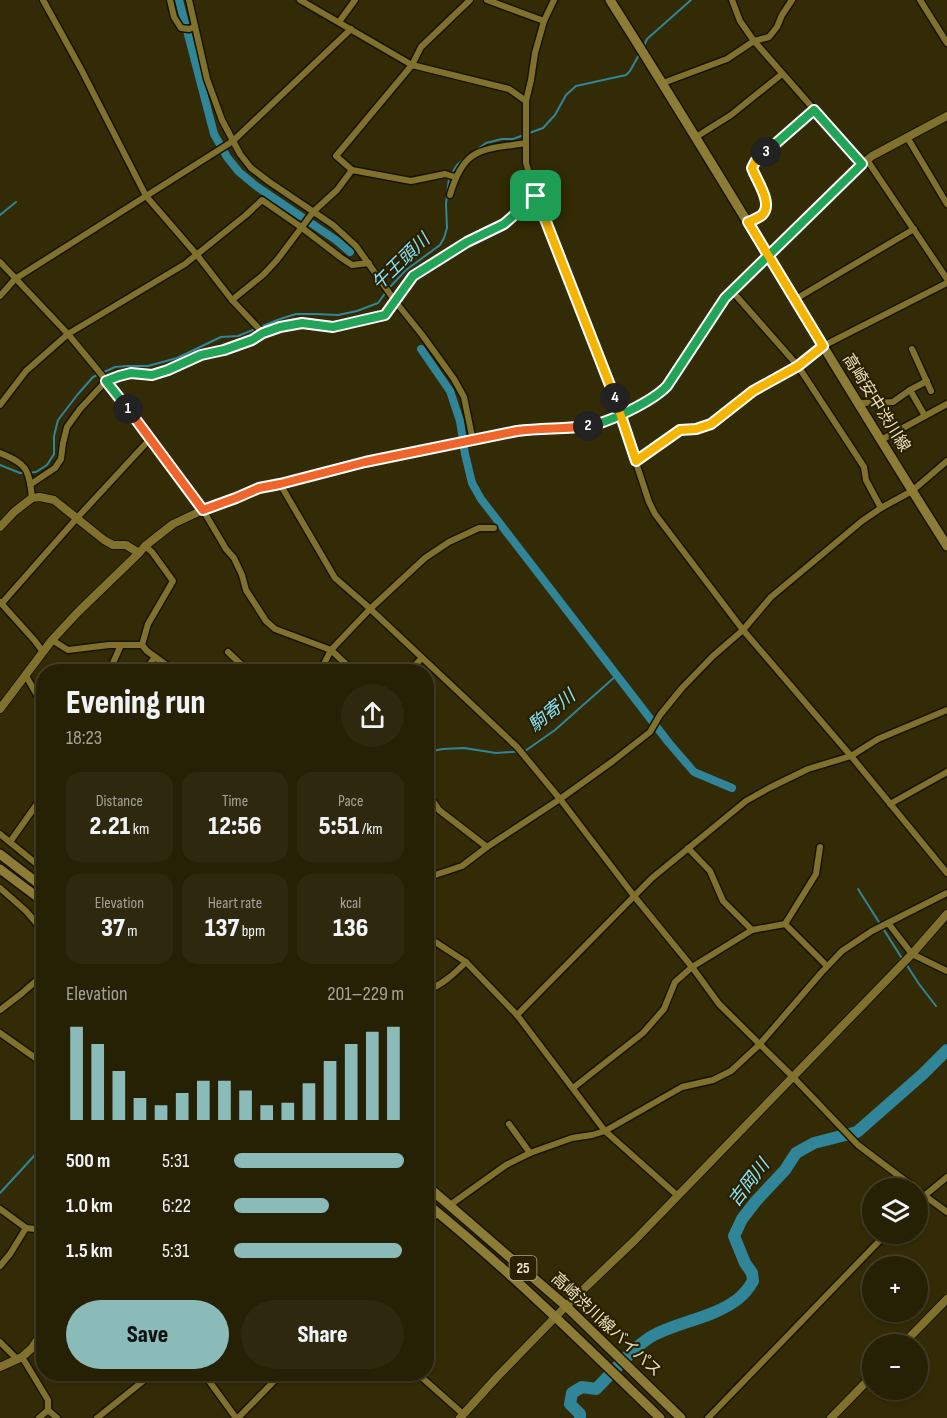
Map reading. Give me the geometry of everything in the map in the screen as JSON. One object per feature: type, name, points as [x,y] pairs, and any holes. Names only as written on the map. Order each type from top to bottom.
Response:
[{"type":"main road","name":"高崎安中渋川線","points":[[610,0],[947,546]]},
{"type":"main road","points":[[0,854],[36,882]]},
{"type":"main road","points":[[0,869],[36,896]]},
{"type":"main road","name":"高崎渋川線バイパス","points":[[434,1192],[566,1306],[681,1418]]},
{"type":"main road","name":"高崎渋川線バイパス","points":[[434,1210],[556,1317],[660,1418]]},
{"type":"street","points":[[43,0],[146,196],[232,300],[261,331]]},
{"type":"street","points":[[170,0],[174,16],[181,28],[194,27]]},
{"type":"street","points":[[189,0],[207,79],[222,120],[240,154],[251,168],[314,211],[356,246],[454,379],[464,397],[473,441]]},
{"type":"street","points":[[300,0],[412,65],[509,89],[526,101]]},
{"type":"street","points":[[339,22],[355,0]]},
{"type":"street","points":[[455,177],[445,174],[411,181],[352,170],[336,156],[412,65],[421,47],[470,0]]},
{"type":"street","points":[[487,0],[544,21]]},
{"type":"street","points":[[554,0],[544,21],[535,53],[526,101],[526,163],[536,196],[620,414],[649,502],[655,514],[743,630],[947,873]]},
{"type":"street","points":[[636,461],[680,430],[696,429],[711,424],[753,391],[798,366],[823,346],[947,281],[914,229],[864,162],[814,110],[754,41],[740,21],[732,0]]},
{"type":"street","points":[[663,83],[727,59],[754,41],[769,37],[792,0]]},
{"type":"street","points":[[920,0],[947,43]]},
{"type":"street","points":[[0,296],[15,279],[233,141],[351,29]]},
{"type":"street","points":[[696,137],[731,115],[782,74]]},
{"type":"street","points":[[748,222],[761,215],[766,208],[766,199],[752,168],[755,162],[814,110]]},
{"type":"street","points":[[0,709],[52,640],[78,612],[145,546],[173,524],[259,488],[365,462],[517,431],[594,425],[652,399],[667,386],[717,309],[732,291],[864,162],[947,116]]},
{"type":"street","points":[[907,137],[947,204]]},
{"type":"street","points":[[450,195],[455,177],[471,156],[484,150],[526,141]]},
{"type":"street","points":[[232,300],[263,275],[277,260],[314,211],[337,190],[352,170]]},
{"type":"street","points":[[31,484],[55,468],[61,459],[68,426],[105,379],[131,373],[152,375],[201,355],[252,340],[261,331],[302,323],[333,327],[385,315],[413,276],[467,242],[504,224],[536,196]]},
{"type":"street","points":[[0,405],[26,371],[68,334],[197,255],[262,200],[352,265],[369,263]]},
{"type":"street","points":[[794,300],[914,229]]},
{"type":"street","points":[[0,261],[68,334],[105,379],[203,510],[226,549],[234,558],[246,590],[266,621],[275,629],[331,650],[346,664]]},
{"type":"street","points":[[732,291],[798,366],[864,467],[866,480],[881,508]]},
{"type":"street","points":[[912,350],[932,391]]},
{"type":"street","points":[[858,403],[893,402],[927,381]]},
{"type":"street","points":[[910,390],[926,416]]},
{"type":"street","points":[[881,440],[947,404]]},
{"type":"street","points":[[43,652],[1,602],[150,439]]},
{"type":"street","points":[[0,453],[16,459],[24,466],[31,484],[32,498]]},
{"type":"street","points":[[434,876],[462,866],[614,761],[650,732],[660,715],[682,688],[713,656],[743,630],[771,597],[862,521],[912,491],[947,461]]},
{"type":"street","points":[[280,484],[335,578],[428,664]]},
{"type":"street","points":[[0,527],[32,498],[40,497],[54,500],[104,540],[113,544],[126,545],[139,553]]},
{"type":"street","points":[[324,664],[331,650],[370,609],[425,558],[438,548],[479,528],[494,528]]},
{"type":"street","points":[[142,645],[148,624],[173,581],[145,546]]},
{"type":"street","points":[[52,640],[68,650],[142,645]]},
{"type":"street","points":[[113,664],[121,645]]},
{"type":"street","points":[[142,645],[165,664]]},
{"type":"street","points":[[228,652],[241,664]]},
{"type":"street","points":[[150,664],[155,657]]},
{"type":"street","points":[[416,664],[422,658]]},
{"type":"street","points":[[434,669],[517,747],[719,1004],[858,1145],[902,1178]]},
{"type":"street","points":[[26,675],[36,693]]},
{"type":"street","points":[[517,1015],[652,878],[746,801],[808,769],[851,756],[878,739],[947,710]]},
{"type":"street","points":[[890,804],[947,772]]},
{"type":"street","points":[[434,803],[439,810],[487,847]]},
{"type":"street","points":[[10,842],[36,807]]},
{"type":"street","points":[[0,834],[36,863]]},
{"type":"street","points":[[573,1088],[643,1033],[664,1009],[675,982],[692,967],[752,930],[785,924],[816,874],[820,847]]},
{"type":"street","points":[[688,848],[710,871],[723,901],[752,930]]},
{"type":"street","points":[[0,888],[26,910],[36,922]]},
{"type":"street","points":[[450,1205],[506,1166],[530,1153],[572,1138],[605,1131],[682,1087],[713,1080],[731,1071],[759,1045],[842,951],[872,931],[947,893]]},
{"type":"street","points":[[425,1381],[462,1416],[566,1306],[635,1240],[912,954],[947,914]]},
{"type":"street","points":[[888,923],[912,954],[947,971]]},
{"type":"street","points":[[785,924],[827,966]]},
{"type":"street","points":[[434,941],[466,962],[517,1015],[605,1131],[678,1196]]},
{"type":"street","points":[[434,987],[446,981],[466,962]]},
{"type":"street","points":[[0,1010],[36,981]]},
{"type":"street","points":[[0,1033],[36,1058]]},
{"type":"street","points":[[508,1125],[530,1153]]},
{"type":"street","points":[[928,1187],[947,1178]]},
{"type":"street","points":[[928,1198],[947,1212]]},
{"type":"street","points":[[0,1209],[26,1228],[36,1229]]},
{"type":"street","points":[[434,1216],[438,1213]]},
{"type":"street","points":[[0,1266],[26,1228]]},
{"type":"street","points":[[708,1418],[876,1244]]},
{"type":"street","points":[[913,1334],[947,1299]]},
{"type":"street","points":[[0,1342],[19,1358],[48,1400],[48,1410],[39,1418]]},
{"type":"street","points":[[0,1367],[19,1358],[36,1342]]},
{"type":"street","points":[[97,1418],[143,1381]]},
{"type":"street","points":[[209,1381],[237,1418],[274,1381]]},
{"type":"street","points":[[831,1418],[862,1386]]},
{"type":"street","points":[[48,1410],[57,1418]]},
{"type":"waterway","points":[[179,0],[214,134],[227,157],[239,172],[256,186],[350,252]]},
{"type":"waterway","name":"午王頭川","points":[[643,48],[647,39],[691,0]]},
{"type":"waterway","name":"午王頭川","points":[[389,288],[406,270],[440,245],[444,238],[447,228],[446,204],[449,178],[457,165],[486,143],[513,139],[543,128],[555,115],[566,95],[576,86],[626,75],[640,53]]},
{"type":"waterway","points":[[0,215],[16,202]]},
{"type":"waterway","name":"午王頭川","points":[[0,465],[20,473],[36,472],[47,465],[54,454],[54,436],[58,420],[93,377],[115,367],[148,366],[177,358],[221,337],[238,336],[296,314],[338,315],[357,311],[378,303],[386,292]]},
{"type":"waterway","points":[[421,349],[450,391],[460,421],[472,483],[481,499],[669,743],[694,772],[732,788]]},
{"type":"waterway","name":"駒寄川","points":[[434,751],[464,748],[496,753],[525,751],[555,730],[617,675]]},
{"type":"waterway","points":[[858,889],[903,960]]},
{"type":"waterway","points":[[906,964],[936,1006]]},
{"type":"waterway","name":"吉岡川","points":[[580,1418],[580,1414],[570,1404],[572,1393],[582,1387],[596,1389],[632,1352],[654,1335],[718,1311],[738,1299],[746,1291],[753,1281],[752,1273],[745,1263],[734,1236],[742,1219],[785,1170],[796,1153],[814,1143],[857,1132],[947,1050]]},
{"type":"waterway","name":"駒寄川","points":[[0,1193],[36,1152]]},
{"type":"route","points":[[536,196],[504,224],[467,242],[413,276],[385,315],[333,327],[302,323],[280,327],[252,340],[201,355],[152,375],[131,373],[106,381],[203,510],[259,488],[365,462],[517,431],[594,425],[620,414],[652,399],[661,393],[725,298],[747,276],[768,256],[862,164],[814,110],[755,162],[752,168],[767,203],[765,212],[748,222],[768,256],[794,300],[823,346],[798,366],[753,391],[711,424],[696,429],[680,430],[636,461],[620,414],[608,378],[536,196]]}]
